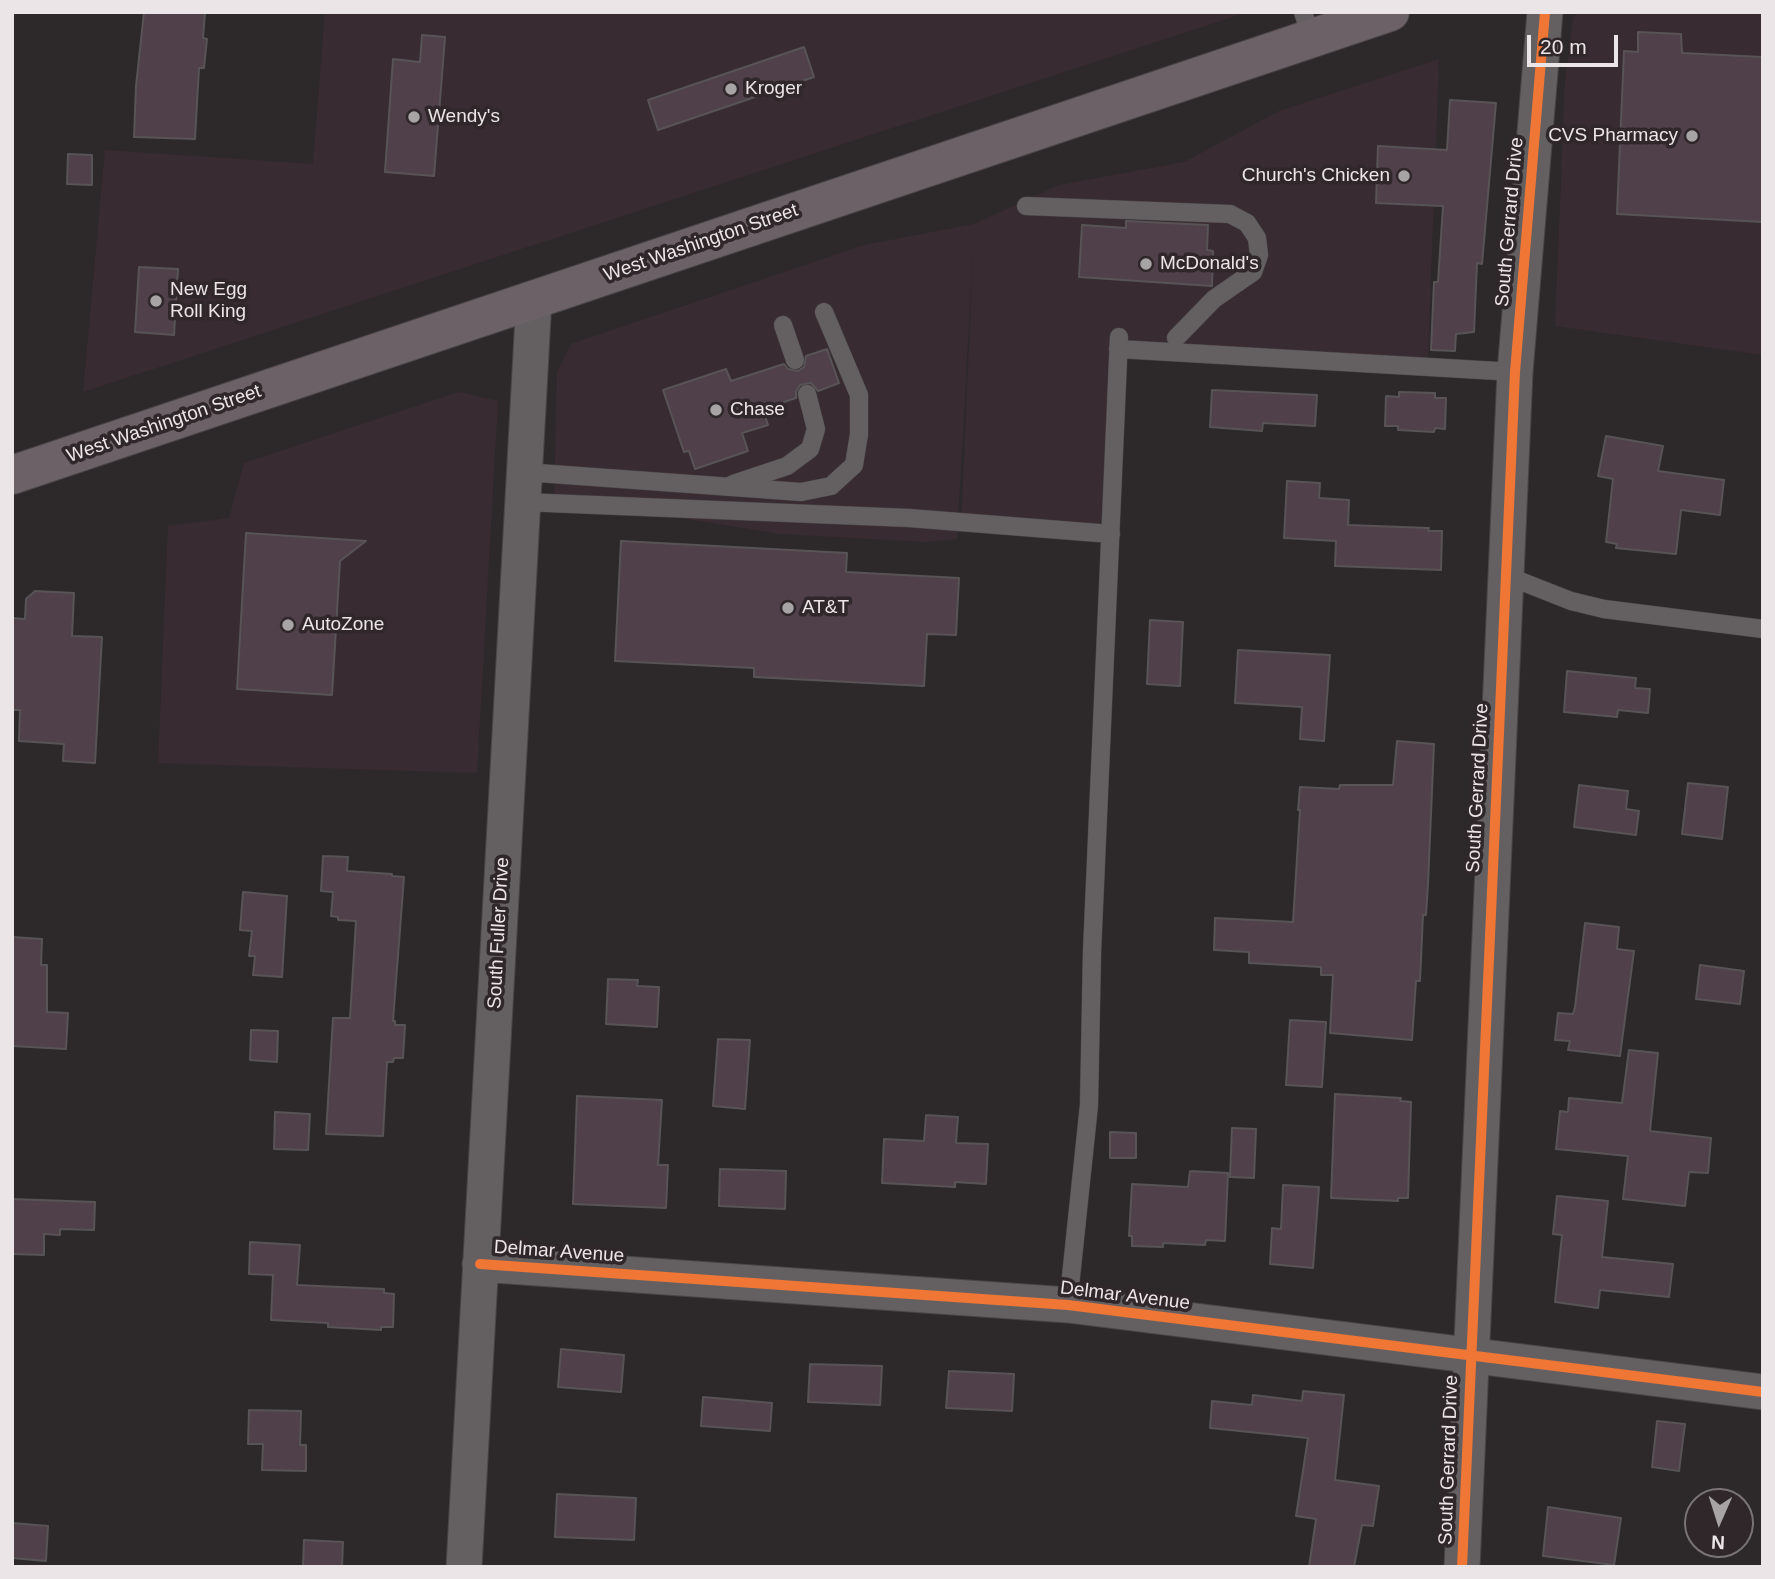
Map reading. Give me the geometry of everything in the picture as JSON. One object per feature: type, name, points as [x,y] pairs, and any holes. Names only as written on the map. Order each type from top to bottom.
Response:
[{"type":"main road","name":"West Washington Street","points":[[12,475],[534,299],[1307,25],[1390,12]]},
{"type":"street","name":"South Gerrard Drive","points":[[1462,1567],[1515,372],[1545,12]]},
{"type":"street","name":"South Fuller Drive","points":[[464,1567],[534,299]]},
{"type":"street","name":"Delmar Avenue","points":[[480,1264],[1068,1306],[1763,1392]]},
{"type":"lane","points":[[1026,206],[1230,214],[1247,223],[1257,238],[1259,255],[1253,272],[1214,299],[1175,338]]},
{"type":"lane","points":[[523,487],[723,487],[801,492],[831,486],[855,465],[859,434],[859,395],[824,312]]},
{"type":"lane","points":[[783,325],[795,360]]},
{"type":"lane","points":[[1068,1306],[1088,1105],[1118,343],[1515,372]]},
{"type":"lane","points":[[723,487],[787,466],[810,449],[816,429],[807,394]]},
{"type":"lane","points":[[523,487],[1111,534]]},
{"type":"lane","points":[[1506,575],[1571,601],[1604,609],[1763,629]]},
{"type":"shaded area","points":[[325,12],[1248,12],[83,392],[105,150],[313,164]]},
{"type":"shaded area","points":[[1580,12],[1763,12],[1763,355],[1555,326],[1565,82],[1573,18]]},
{"type":"shaded area","points":[[1439,59],[1428,359],[1114,344],[1108,539],[961,529],[973,253],[957,539],[926,542],[781,534],[554,498],[557,372],[571,344],[864,245],[974,224],[1059,185],[1184,162],[1279,111]]},
{"type":"shaded area","points":[[459,392],[498,401],[477,773],[158,763],[168,526],[229,518],[244,463]]},
{"type":"building","points":[[144,12],[205,12],[203,38],[207,39],[204,68],[199,68],[195,139],[134,137]]},
{"type":"building","name":"CVS Pharmacy","points":[[1638,32],[1681,34],[1682,53],[1763,57],[1763,222],[1617,214],[1624,51],[1638,52]]},
{"type":"building","name":"Wendy's","points":[[422,35],[445,37],[434,176],[385,172],[393,59],[420,62]]},
{"type":"building","name":"Kroger","points":[[804,47],[814,77],[658,130],[648,100]]},
{"type":"building","points":[[1450,100],[1496,103],[1482,264],[1477,263],[1474,332],[1456,334],[1455,351],[1431,350],[1434,282],[1438,282],[1443,206],[1376,203],[1378,146],[1447,150]]},
{"type":"building","points":[[68,154],[92,155],[92,185],[67,184]]},
{"type":"building","name":"McDonald's","points":[[1126,221],[1208,225],[1207,250],[1213,251],[1212,286],[1079,277],[1082,225],[1126,228]]},
{"type":"building","name":"New Egg Roll King","points":[[139,267],[178,269],[174,335],[135,332]]},
{"type":"building","name":"Chase","points":[[827,349],[839,383],[818,391],[811,383],[800,385],[796,398],[763,409],[768,425],[742,433],[748,451],[695,469],[689,451],[684,452],[663,390],[726,369],[731,381],[784,364],[788,369],[798,371],[804,367],[806,356]]},
{"type":"building","points":[[1212,390],[1317,395],[1315,426],[1263,423],[1262,431],[1210,427]]},
{"type":"building","points":[[1399,392],[1435,393],[1435,398],[1446,398],[1445,429],[1435,428],[1434,432],[1398,430],[1398,426],[1385,426],[1386,396],[1399,397]]},
{"type":"building","points":[[1606,436],[1663,446],[1658,471],[1724,480],[1720,515],[1681,510],[1676,554],[1616,548],[1617,544],[1606,542],[1613,479],[1598,476]]},
{"type":"building","points":[[1287,481],[1320,483],[1319,498],[1349,500],[1348,525],[1429,528],[1428,531],[1442,531],[1441,570],[1335,566],[1336,541],[1284,538]]},
{"type":"building","name":"AutoZone","points":[[246,533],[366,541],[340,561],[332,695],[237,689]]},
{"type":"building","name":"AT&T","points":[[621,541],[847,553],[846,572],[959,578],[956,635],[927,634],[924,686],[754,677],[754,668],[615,661]]},
{"type":"building","points":[[35,591],[74,593],[72,636],[102,637],[95,763],[63,761],[64,744],[19,741],[20,710],[12,710],[12,618],[25,619],[26,599]]},
{"type":"building","points":[[1150,620],[1183,622],[1180,686],[1147,684]]},
{"type":"building","points":[[1238,650],[1330,655],[1324,741],[1300,739],[1302,707],[1235,703]]},
{"type":"building","points":[[1567,671],[1636,678],[1635,688],[1650,689],[1648,713],[1618,710],[1617,717],[1564,712]]},
{"type":"building","points":[[1397,741],[1434,744],[1426,915],[1423,915],[1420,981],[1416,981],[1412,1040],[1330,1033],[1333,975],[1321,975],[1321,967],[1249,963],[1249,952],[1214,950],[1215,918],[1293,922],[1300,787],[1339,789],[1340,785],[1393,785]]},
{"type":"building","points":[[1688,783],[1728,787],[1722,839],[1682,834]]},
{"type":"building","points":[[1579,785],[1628,791],[1626,809],[1639,811],[1636,835],[1574,827]]},
{"type":"building","points":[[323,856],[348,857],[347,871],[404,877],[393,1021],[395,1025],[405,1025],[403,1058],[394,1058],[393,1062],[387,1062],[383,1136],[326,1134],[333,1018],[350,1018],[356,921],[338,920],[338,917],[331,916],[333,892],[321,891]]},
{"type":"building","points":[[243,892],[287,896],[282,977],[253,975],[255,956],[249,956],[252,931],[240,930]]},
{"type":"building","points":[[1585,923],[1619,927],[1617,949],[1634,951],[1620,1056],[1568,1050],[1570,1041],[1555,1040],[1558,1013],[1573,1014],[1575,1007]]},
{"type":"building","points":[[12,937],[42,939],[41,965],[47,965],[47,1012],[68,1013],[66,1049],[12,1046]]},
{"type":"building","points":[[1700,965],[1744,971],[1740,1004],[1696,999]]},
{"type":"building","points":[[608,979],[638,980],[637,986],[659,987],[657,1027],[606,1024]]},
{"type":"building","points":[[1290,1020],[1326,1022],[1322,1087],[1286,1085]]},
{"type":"building","points":[[251,1030],[278,1031],[277,1062],[250,1060]]},
{"type":"building","points":[[718,1039],[750,1040],[745,1109],[713,1106]]},
{"type":"building","points":[[1629,1050],[1658,1053],[1650,1131],[1711,1138],[1708,1173],[1689,1172],[1685,1206],[1623,1199],[1628,1156],[1556,1149],[1560,1111],[1568,1112],[1569,1098],[1622,1103]]},
{"type":"building","points":[[1335,1094],[1401,1098],[1400,1101],[1411,1102],[1408,1198],[1398,1198],[1398,1201],[1331,1198]]},
{"type":"building","points":[[577,1096],[662,1100],[658,1165],[668,1165],[666,1208],[573,1204]]},
{"type":"building","points":[[275,1112],[310,1114],[308,1150],[274,1149]]},
{"type":"building","points":[[926,1115],[958,1117],[956,1143],[988,1144],[986,1184],[955,1182],[955,1187],[882,1183],[884,1139],[924,1141]]},
{"type":"building","points":[[1232,1128],[1256,1129],[1254,1178],[1230,1177]]},
{"type":"building","points":[[1110,1132],[1136,1133],[1136,1158],[1110,1158]]},
{"type":"building","points":[[720,1169],[786,1171],[785,1209],[719,1206]]},
{"type":"building","points":[[1190,1171],[1228,1173],[1225,1241],[1206,1240],[1205,1245],[1163,1243],[1163,1247],[1132,1246],[1132,1236],[1129,1236],[1132,1184],[1188,1187]]},
{"type":"building","points":[[1283,1185],[1319,1187],[1313,1268],[1270,1264],[1272,1228],[1281,1229]]},
{"type":"building","points":[[1557,1196],[1608,1201],[1602,1257],[1673,1264],[1669,1297],[1600,1290],[1598,1308],[1555,1302],[1562,1235],[1553,1234]]},
{"type":"building","points":[[12,1199],[95,1202],[94,1230],[60,1229],[60,1235],[44,1234],[44,1255],[12,1254]]},
{"type":"building","points":[[250,1242],[300,1245],[297,1285],[384,1289],[384,1293],[394,1294],[393,1327],[381,1327],[381,1330],[328,1327],[328,1323],[271,1320],[273,1275],[249,1274]]},
{"type":"building","points":[[561,1349],[624,1355],[621,1392],[558,1387]]},
{"type":"building","points":[[810,1364],[882,1366],[880,1405],[808,1402]]},
{"type":"building","points":[[949,1371],[1014,1374],[1012,1411],[946,1408]]},
{"type":"building","points":[[1303,1391],[1344,1395],[1335,1480],[1379,1486],[1373,1526],[1362,1525],[1354,1567],[1309,1567],[1316,1519],[1296,1516],[1308,1438],[1210,1428],[1212,1401],[1252,1405],[1253,1395],[1302,1401]]},
{"type":"building","points":[[703,1397],[772,1403],[770,1431],[701,1426]]},
{"type":"building","points":[[249,1410],[301,1411],[300,1445],[306,1445],[306,1471],[262,1470],[263,1444],[248,1444]]},
{"type":"building","points":[[1657,1421],[1685,1424],[1679,1471],[1652,1467]]},
{"type":"building","points":[[557,1494],[636,1498],[634,1540],[555,1537]]},
{"type":"building","points":[[1548,1507],[1621,1518],[1614,1565],[1543,1556]]},
{"type":"building","points":[[12,1523],[48,1526],[46,1561],[12,1558]]},
{"type":"building","points":[[304,1540],[343,1542],[342,1567],[303,1567]]},
{"type":"cycle path","points":[[1462,1567],[1515,372],[1545,12]]},
{"type":"cycle path","points":[[480,1264],[1068,1305],[1763,1392]]},
{"type":"place","name":"Kroger","points":[[731,89]]},
{"type":"place","name":"Wendy's","points":[[414,117]]},
{"type":"place","name":"CVS Pharmacy","points":[[1692,136]]},
{"type":"place","name":"Church's Chicken","points":[[1404,176]]},
{"type":"place","name":"McDonald's","points":[[1146,264]]},
{"type":"place","name":"New Egg Roll King","points":[[156,301]]},
{"type":"place","name":"Chase","points":[[716,410]]},
{"type":"place","name":"AT&T","points":[[788,608]]},
{"type":"place","name":"AutoZone","points":[[288,625]]}]
